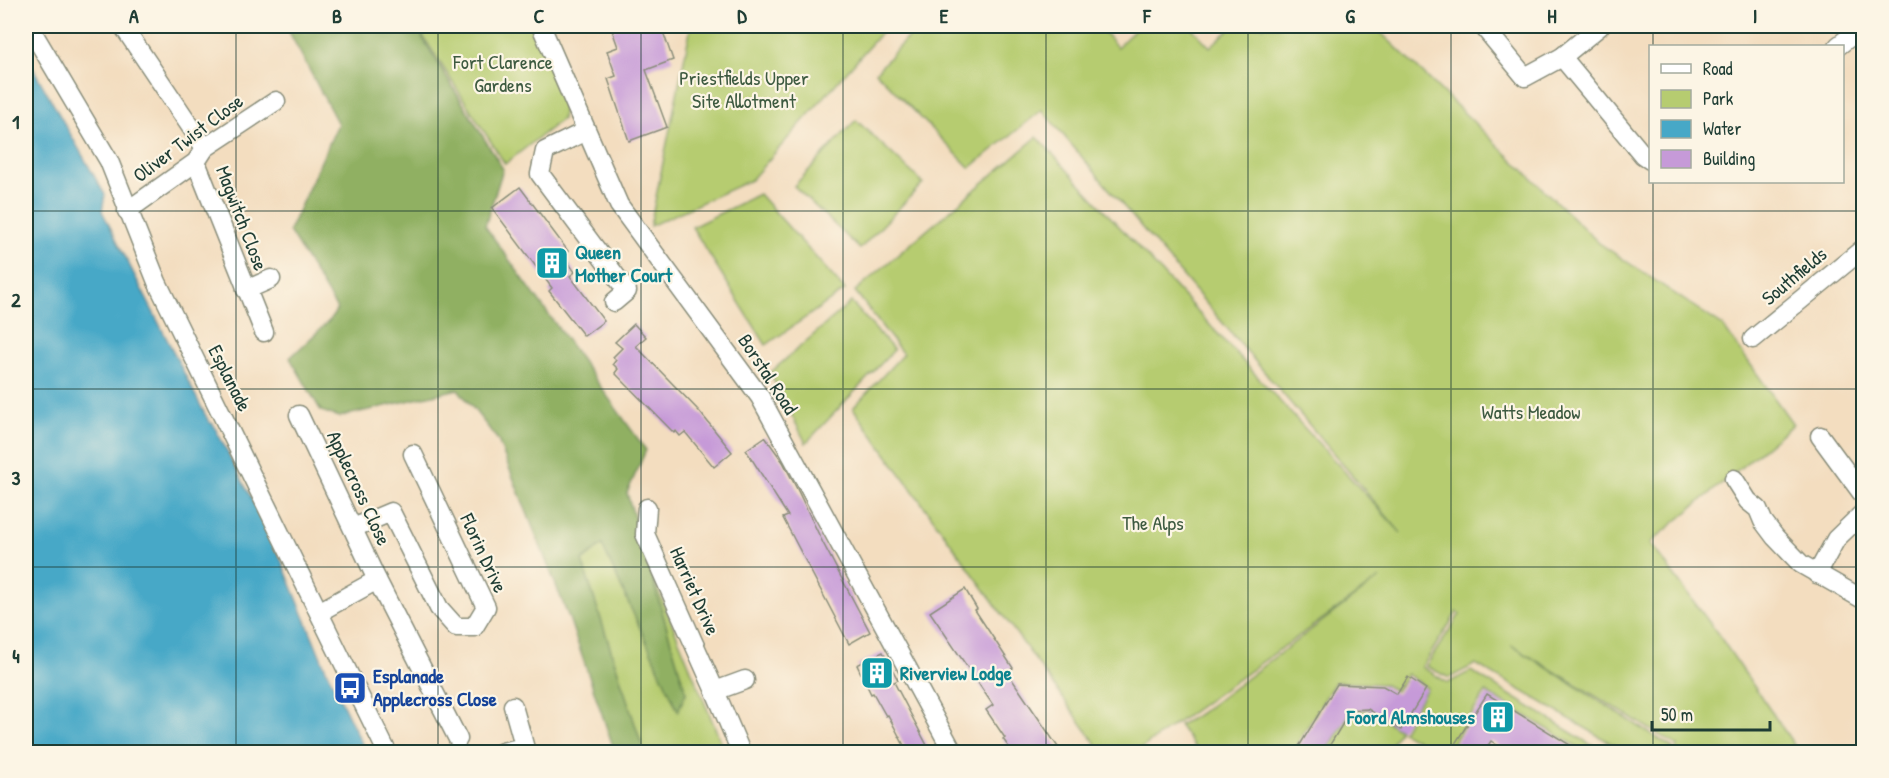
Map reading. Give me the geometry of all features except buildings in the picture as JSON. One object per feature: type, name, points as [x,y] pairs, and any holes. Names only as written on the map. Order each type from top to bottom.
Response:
[{"type":"street","name":"Esplanade","points":[[29,26],[109,161],[157,282],[387,753]]},
{"type":"street","name":"Magwitch Close","points":[[123,26],[200,155],[246,290],[264,332]]},
{"type":"street","name":"Borstal Road","points":[[541,26],[619,206],[760,398],[953,753]]},
{"type":"street","points":[[1483,26],[1525,77],[1562,57],[1600,26]]},
{"type":"street","points":[[1839,45],[1863,27]]},
{"type":"street","points":[[1562,57],[1649,159]]},
{"type":"street","name":"Oliver Twist Close","points":[[127,211],[276,101]]},
{"type":"street","points":[[586,132],[545,151],[540,174],[627,291],[614,302]]},
{"type":"street","name":"Southfields","points":[[1753,339],[1863,248]]},
{"type":"street","name":"Magwitch Close","points":[[246,290],[271,279]]},
{"type":"street","name":"Applecross Close","points":[[299,415],[377,580],[458,739]]},
{"type":"street","points":[[1820,436],[1863,496]]},
{"type":"street","name":"Florin Drive","points":[[353,528],[391,512],[440,608],[456,627],[474,627],[486,608],[412,454]]},
{"type":"street","points":[[1734,479],[1748,501],[1758,509],[1763,521],[1775,537],[1801,564],[1863,600]]},
{"type":"street","name":"Harriet Drive","points":[[647,508],[645,534],[741,753]]},
{"type":"street","points":[[1818,574],[1836,539],[1863,512]]},
{"type":"street","points":[[319,612],[377,580]]},
{"type":"street","points":[[715,691],[745,680]]},
{"type":"street","points":[[502,753],[525,750],[513,706]]},
{"type":"green space","points":[[286,26],[430,26],[422,37],[503,169],[485,226],[646,450],[627,493],[686,693],[678,711],[602,545],[582,561],[644,752],[615,752],[569,618],[498,440],[458,389],[339,417],[321,411],[290,358],[331,319],[337,309],[289,231],[338,124]]},
{"type":"green space","name":"Fort Clarence Gardens","points":[[431,26],[535,26],[564,105],[562,119],[505,164],[423,36]]},
{"type":"green space","name":"Priestfields Upper Site Allotment","points":[[691,26],[887,26],[751,180],[650,226]]},
{"type":"green space","points":[[918,26],[1099,26],[1117,47],[1139,26],[1190,26],[1210,47],[1233,26],[1374,26],[1599,243],[1723,326],[1793,424],[1650,543],[1718,634],[1799,752],[1675,752],[1678,746],[1511,645],[1673,748],[1671,752],[1626,752],[1476,664],[1449,678],[1426,666],[1460,614],[1457,612],[1422,667],[1448,683],[1471,671],[1603,752],[1586,752],[1486,692],[1447,752],[1415,752],[1422,743],[1402,732],[1427,688],[1407,674],[1396,691],[1383,684],[1335,682],[1292,752],[1198,752],[1179,725],[1199,714],[1380,578],[1136,752],[1102,752],[853,408],[903,354],[855,291],[1037,137],[1401,533],[1042,110],[970,168],[876,72]]},
{"type":"green space","points":[[856,120],[923,183],[860,249],[794,186]]},
{"type":"green space","points":[[759,194],[845,290],[766,345],[692,227]]},
{"type":"green space","points":[[851,302],[894,350],[806,443],[770,373]]},
{"type":"green space","points":[[602,545],[678,710],[686,693],[649,568],[725,752],[644,752],[582,561]]},
{"type":"green space","points":[[1352,710],[1368,710],[1400,730],[1386,752],[1326,752]]},
{"type":"water","points":[[26,56],[105,195],[102,211],[209,422],[213,424],[273,540],[324,665],[366,752],[26,752]]},
{"type":"place","name":"Queen Mother Court","points":[[552,263]]},
{"type":"place","name":"Riverview Lodge","points":[[877,673]]},
{"type":"place","name":"Esplanade Applecross Close","points":[[350,688]]},
{"type":"place","name":"Foord Almshouses","points":[[1498,717]]},
{"type":"park label","name":"Watts Meadow","points":[[1531,412]]},
{"type":"park label","name":"The Alps","points":[[1153,523]]}]
